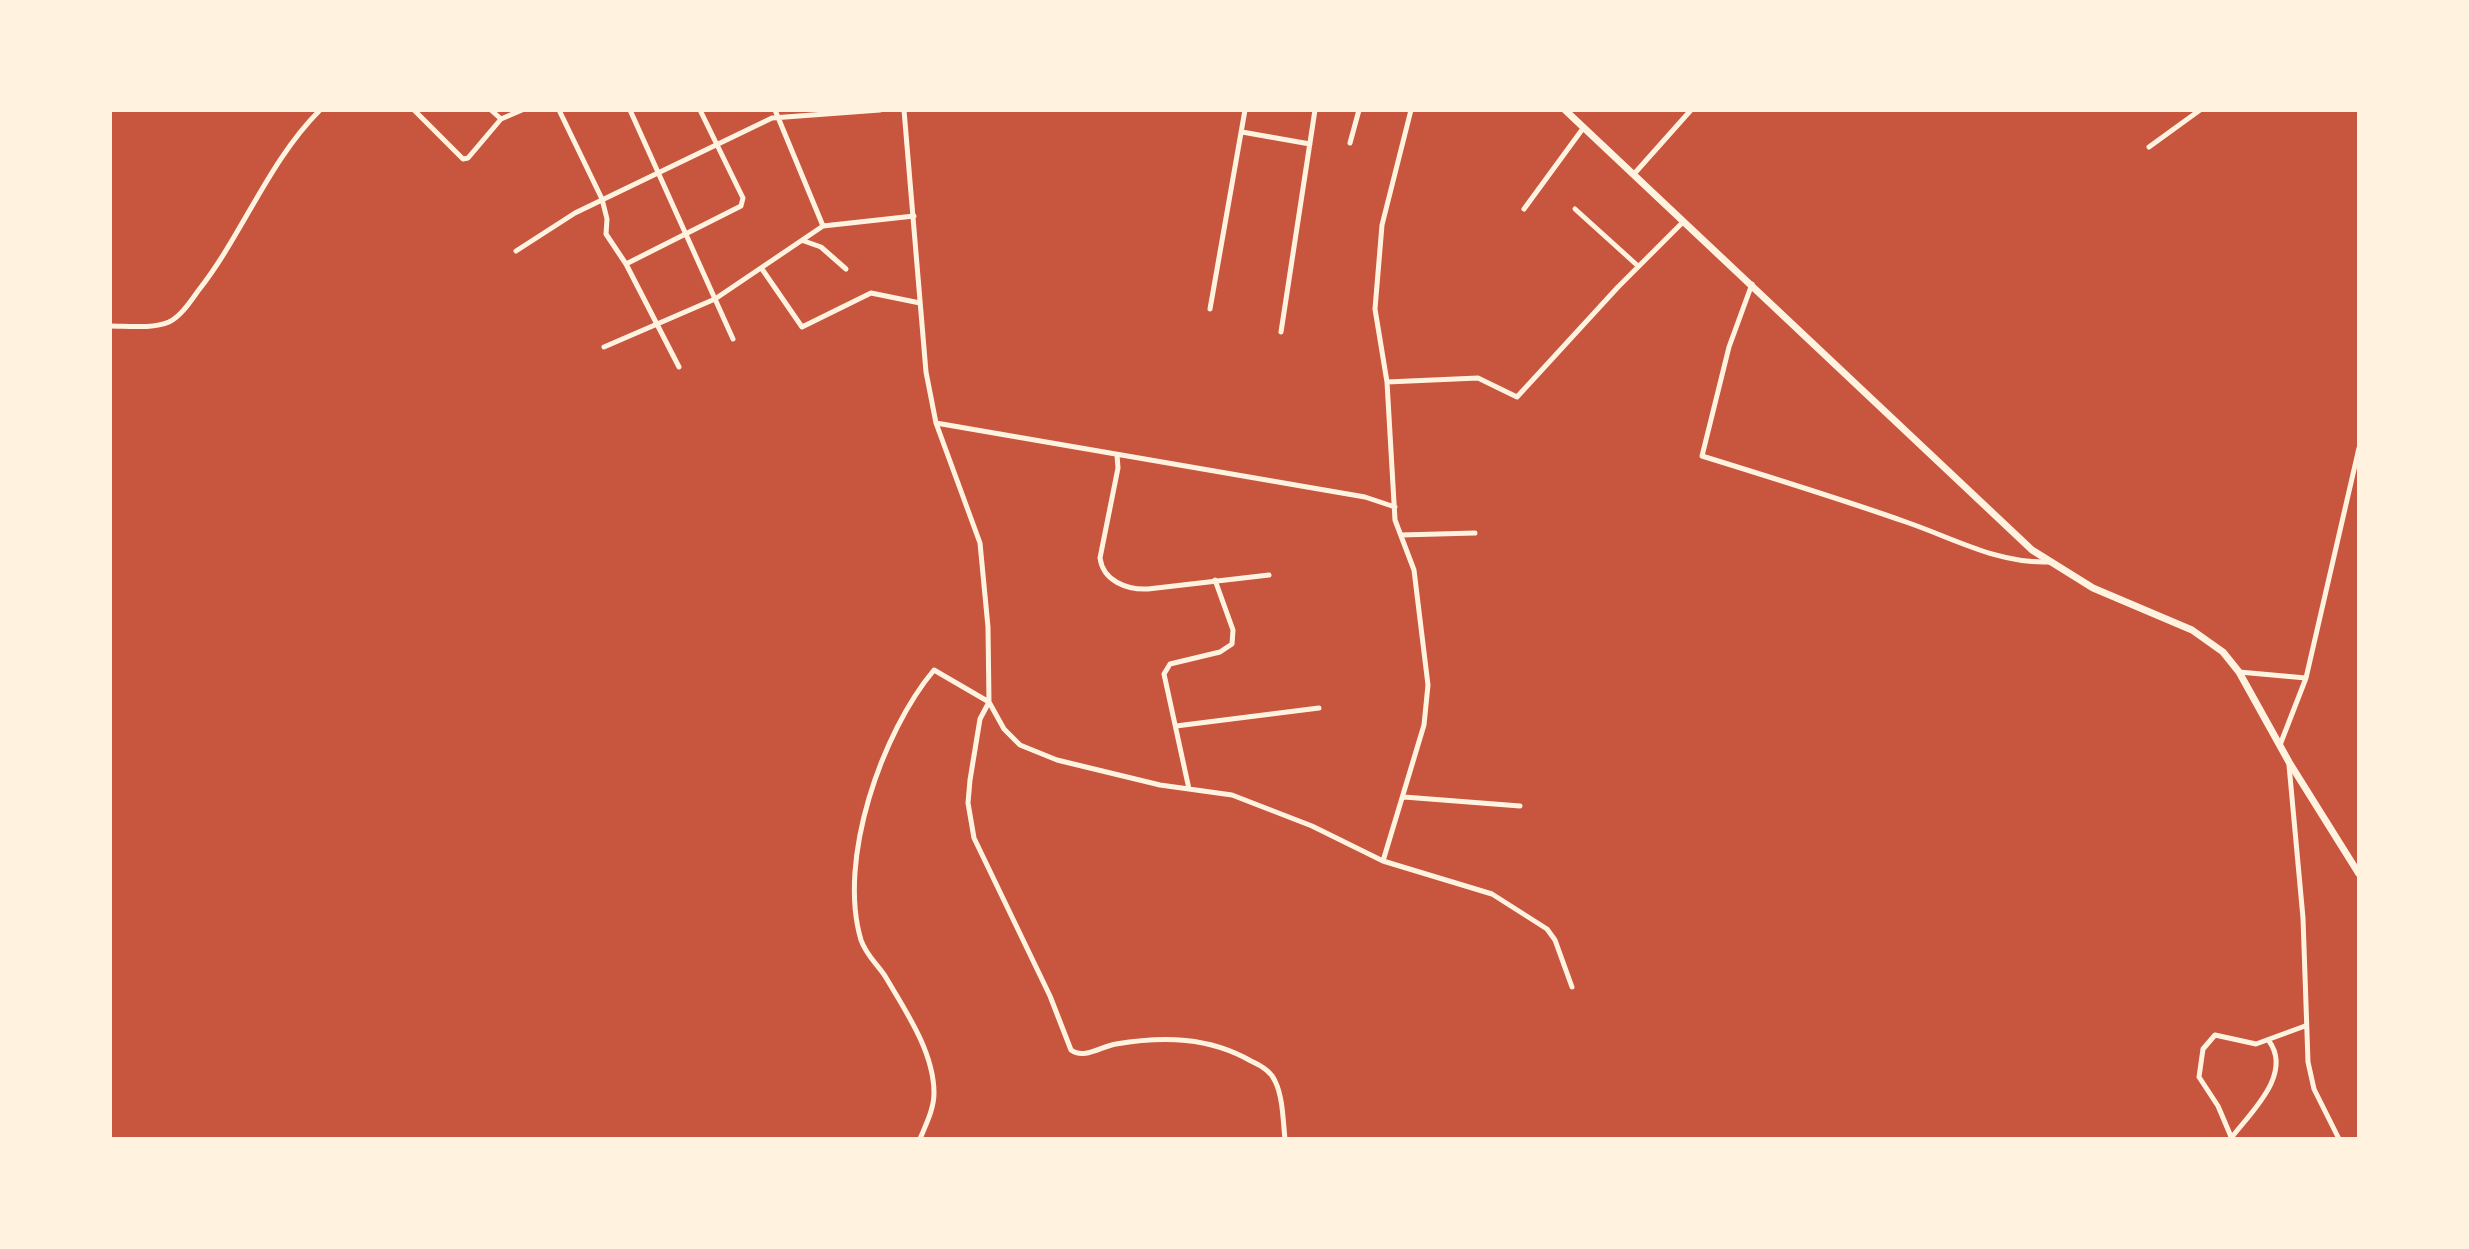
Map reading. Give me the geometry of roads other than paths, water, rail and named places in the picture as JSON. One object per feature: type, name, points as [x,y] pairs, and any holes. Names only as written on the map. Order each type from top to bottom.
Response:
[{"type":"street","points":[[110,326],[163,324],[180,313],[223,260],[262,189],[298,135],[320,110]]},
{"type":"street","points":[[414,110],[463,159],[468,158],[501,119],[522,110]]},
{"type":"street","points":[[491,110],[501,119]]},
{"type":"street","points":[[559,110],[602,199],[607,219],[606,233],[626,264],[679,367]]},
{"type":"street","points":[[629,110],[733,339]]},
{"type":"street","points":[[626,264],[737,209],[743,202],[700,110]]},
{"type":"street","points":[[775,110],[823,226]]},
{"type":"street","points":[[516,251],[565,218],[602,199],[716,143],[778,117],[880,110]]},
{"type":"street","points":[[904,110],[923,348],[936,423],[980,543],[988,627],[989,702],[1004,729],[1031,750],[1057,760],[1251,801],[1312,826],[1383,861],[1492,894],[1539,921],[1555,940],[1572,987]]},
{"type":"street","points":[[1210,309],[1245,110]]},
{"type":"street","points":[[1280,332],[1315,110]]},
{"type":"street","points":[[1350,143],[1359,110]]},
{"type":"street","points":[[1383,861],[1424,725],[1428,685],[1414,570],[1395,520],[1387,382],[1375,309],[1377,257],[1384,215],[1410,110]]},
{"type":"street","points":[[1566,110],[2011,531],[2049,562],[2093,588],[2202,636],[2239,671],[2289,762],[2359,874]]},
{"type":"street","points":[[1634,174],[1690,110]]},
{"type":"street","points":[[2150,147],[2200,110]]},
{"type":"street","points":[[1524,209],[1584,127]]},
{"type":"street","points":[[1242,132],[1310,144]]},
{"type":"street","points":[[1575,209],[1638,266]]},
{"type":"street","points":[[604,347],[658,326],[715,299],[823,226],[914,216]]},
{"type":"street","points":[[1387,382],[1472,377],[1484,379],[1517,397],[1638,266],[1684,221]]},
{"type":"street","points":[[804,240],[821,247],[846,269]]},
{"type":"street","points":[[762,269],[802,327],[870,293],[920,303]]},
{"type":"street","points":[[1752,284],[1733,334],[1702,456],[1908,522],[2019,562],[2049,562]]},
{"type":"street","points":[[936,423],[1365,497],[1395,507]]},
{"type":"street","points":[[2280,745],[2306,678],[2359,448]]},
{"type":"street","points":[[1117,455],[1118,468],[1100,558],[1103,569],[1128,589],[1269,575]]},
{"type":"street","points":[[1401,535],[1475,533]]},
{"type":"street","points":[[1189,789],[1164,670],[1170,664],[1223,651],[1233,642],[1232,628],[1214,580]]},
{"type":"street","points":[[920,1139],[934,1094],[929,1065],[896,997],[862,942],[857,909],[858,844],[882,760],[934,670],[989,702]]},
{"type":"street","points":[[2239,671],[2306,678]]},
{"type":"street","points":[[989,702],[980,719],[970,780],[968,803],[974,838],[1050,996],[1071,1050],[1080,1054],[1114,1044],[1181,1038],[1199,1040],[1238,1053],[1264,1068],[1275,1079],[1285,1139]]},
{"type":"street","points":[[1177,726],[1319,708]]},
{"type":"street","points":[[2289,762],[2303,918],[2305,1026],[2314,1089],[2339,1139]]},
{"type":"street","points":[[1404,797],[1520,806]]},
{"type":"street","points":[[2232,1138],[2218,1106],[2199,1077],[2203,1049],[2215,1035],[2256,1044],[2305,1026]]},
{"type":"street","points":[[2232,1138],[2276,1072],[2277,1057],[2269,1041]]}]
